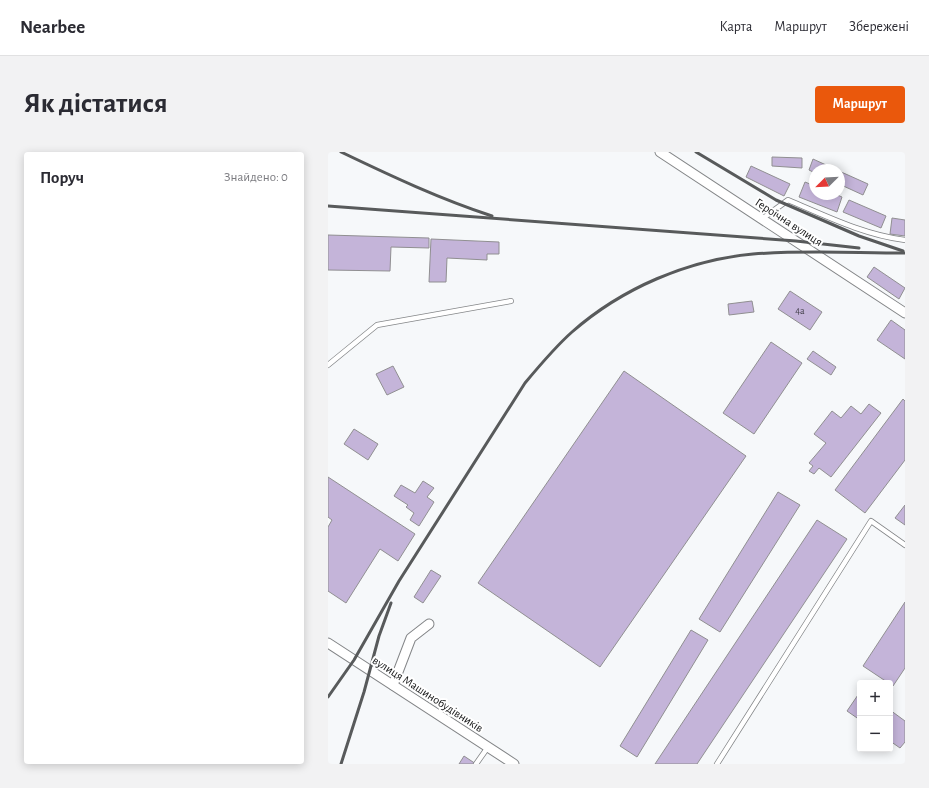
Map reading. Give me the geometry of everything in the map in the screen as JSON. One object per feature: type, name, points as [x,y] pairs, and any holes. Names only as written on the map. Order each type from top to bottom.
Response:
[{"type":"street","name":"Героїчна вулиця","points":[[660,152],[905,313]]},
{"type":"street","points":[[393,685],[411,638],[429,624]]},
{"type":"street","name":"вулиця Машинобудівників","points":[[328,644],[514,764]]},
{"type":"lane","points":[[762,219],[788,200],[838,221],[884,237],[905,240]]},
{"type":"lane","points":[[328,365],[377,325],[511,301]]},
{"type":"lane","points":[[717,764],[871,521],[905,545]]},
{"type":"lane","points":[[476,764],[488,747]]},
{"type":"building","points":[[772,157],[802,158],[802,168],[772,166]]},
{"type":"building","points":[[813,159],[824,164],[811,164]]},
{"type":"building","points":[[751,166],[790,184],[784,196],[746,177]]},
{"type":"building","points":[[845,174],[868,184],[863,195],[845,187]]},
{"type":"building","points":[[805,182],[809,184],[809,200],[841,200],[837,212],[799,197]]},
{"type":"building","points":[[849,200],[886,216],[881,228],[843,212]]},
{"type":"building","points":[[892,218],[905,220],[905,236],[890,234]]},
{"type":"building","points":[[328,235],[429,238],[429,248],[391,247],[390,271],[328,270]]},
{"type":"building","points":[[431,239],[499,242],[499,254],[487,254],[487,260],[447,258],[446,282],[429,282]]},
{"type":"building","points":[[874,267],[905,288],[899,299],[867,277]]},
{"type":"building","points":[[790,291],[822,312],[810,330],[778,309]]},
{"type":"building","points":[[752,301],[754,312],[729,315],[728,304]]},
{"type":"building","points":[[891,320],[905,330],[905,359],[877,340]]},
{"type":"building","points":[[771,342],[802,363],[754,434],[723,413]]},
{"type":"building","points":[[813,351],[836,367],[831,375],[807,359]]},
{"type":"building","points":[[393,366],[404,387],[387,395],[376,374]]},
{"type":"building","points":[[624,371],[746,456],[600,667],[478,583]]},
{"type":"building","points":[[903,399],[905,401],[905,460],[865,513],[835,490]]},
{"type":"building","points":[[869,404],[881,413],[831,477],[819,468],[814,474],[809,471],[813,466],[809,463],[826,443],[814,434],[832,411],[841,418],[851,406],[861,414]]},
{"type":"building","points":[[354,429],[378,444],[368,460],[344,444]]},
{"type":"building","points":[[328,477],[415,534],[398,561],[380,549],[346,603],[328,591],[328,527],[332,520],[328,517]]},
{"type":"building","points":[[423,481],[434,488],[427,497],[434,502],[419,526],[410,520],[414,513],[406,507],[408,505],[394,496],[401,485],[415,493]]},
{"type":"building","points":[[778,492],[800,505],[720,632],[699,619]]},
{"type":"building","points":[[905,505],[905,525],[895,518]]},
{"type":"building","points":[[817,520],[847,539],[697,764],[655,764]]},
{"type":"building","points":[[431,570],[441,576],[423,603],[414,597]]},
{"type":"building","points":[[905,602],[905,668],[893,686],[893,680],[884,680],[863,666]]},
{"type":"building","points":[[691,630],[708,640],[637,757],[620,746]]},
{"type":"building","points":[[857,696],[857,718],[847,711]]},
{"type":"building","points":[[893,712],[905,721],[905,742],[900,748],[893,743]]},
{"type":"building","points":[[464,756],[476,764],[459,764]]},
{"type":"railway","points":[[341,152],[435,195],[492,216]]},
{"type":"railway","points":[[696,152],[776,200],[859,236],[903,251]]},
{"type":"railway","points":[[328,206],[796,241],[859,248]]},
{"type":"railway","points":[[328,697],[354,660],[399,581],[525,383],[560,344],[591,316],[612,302],[657,279],[680,270],[729,257],[791,252],[905,253]]},
{"type":"railway","points":[[341,764],[364,692],[379,636],[391,603]]}]
